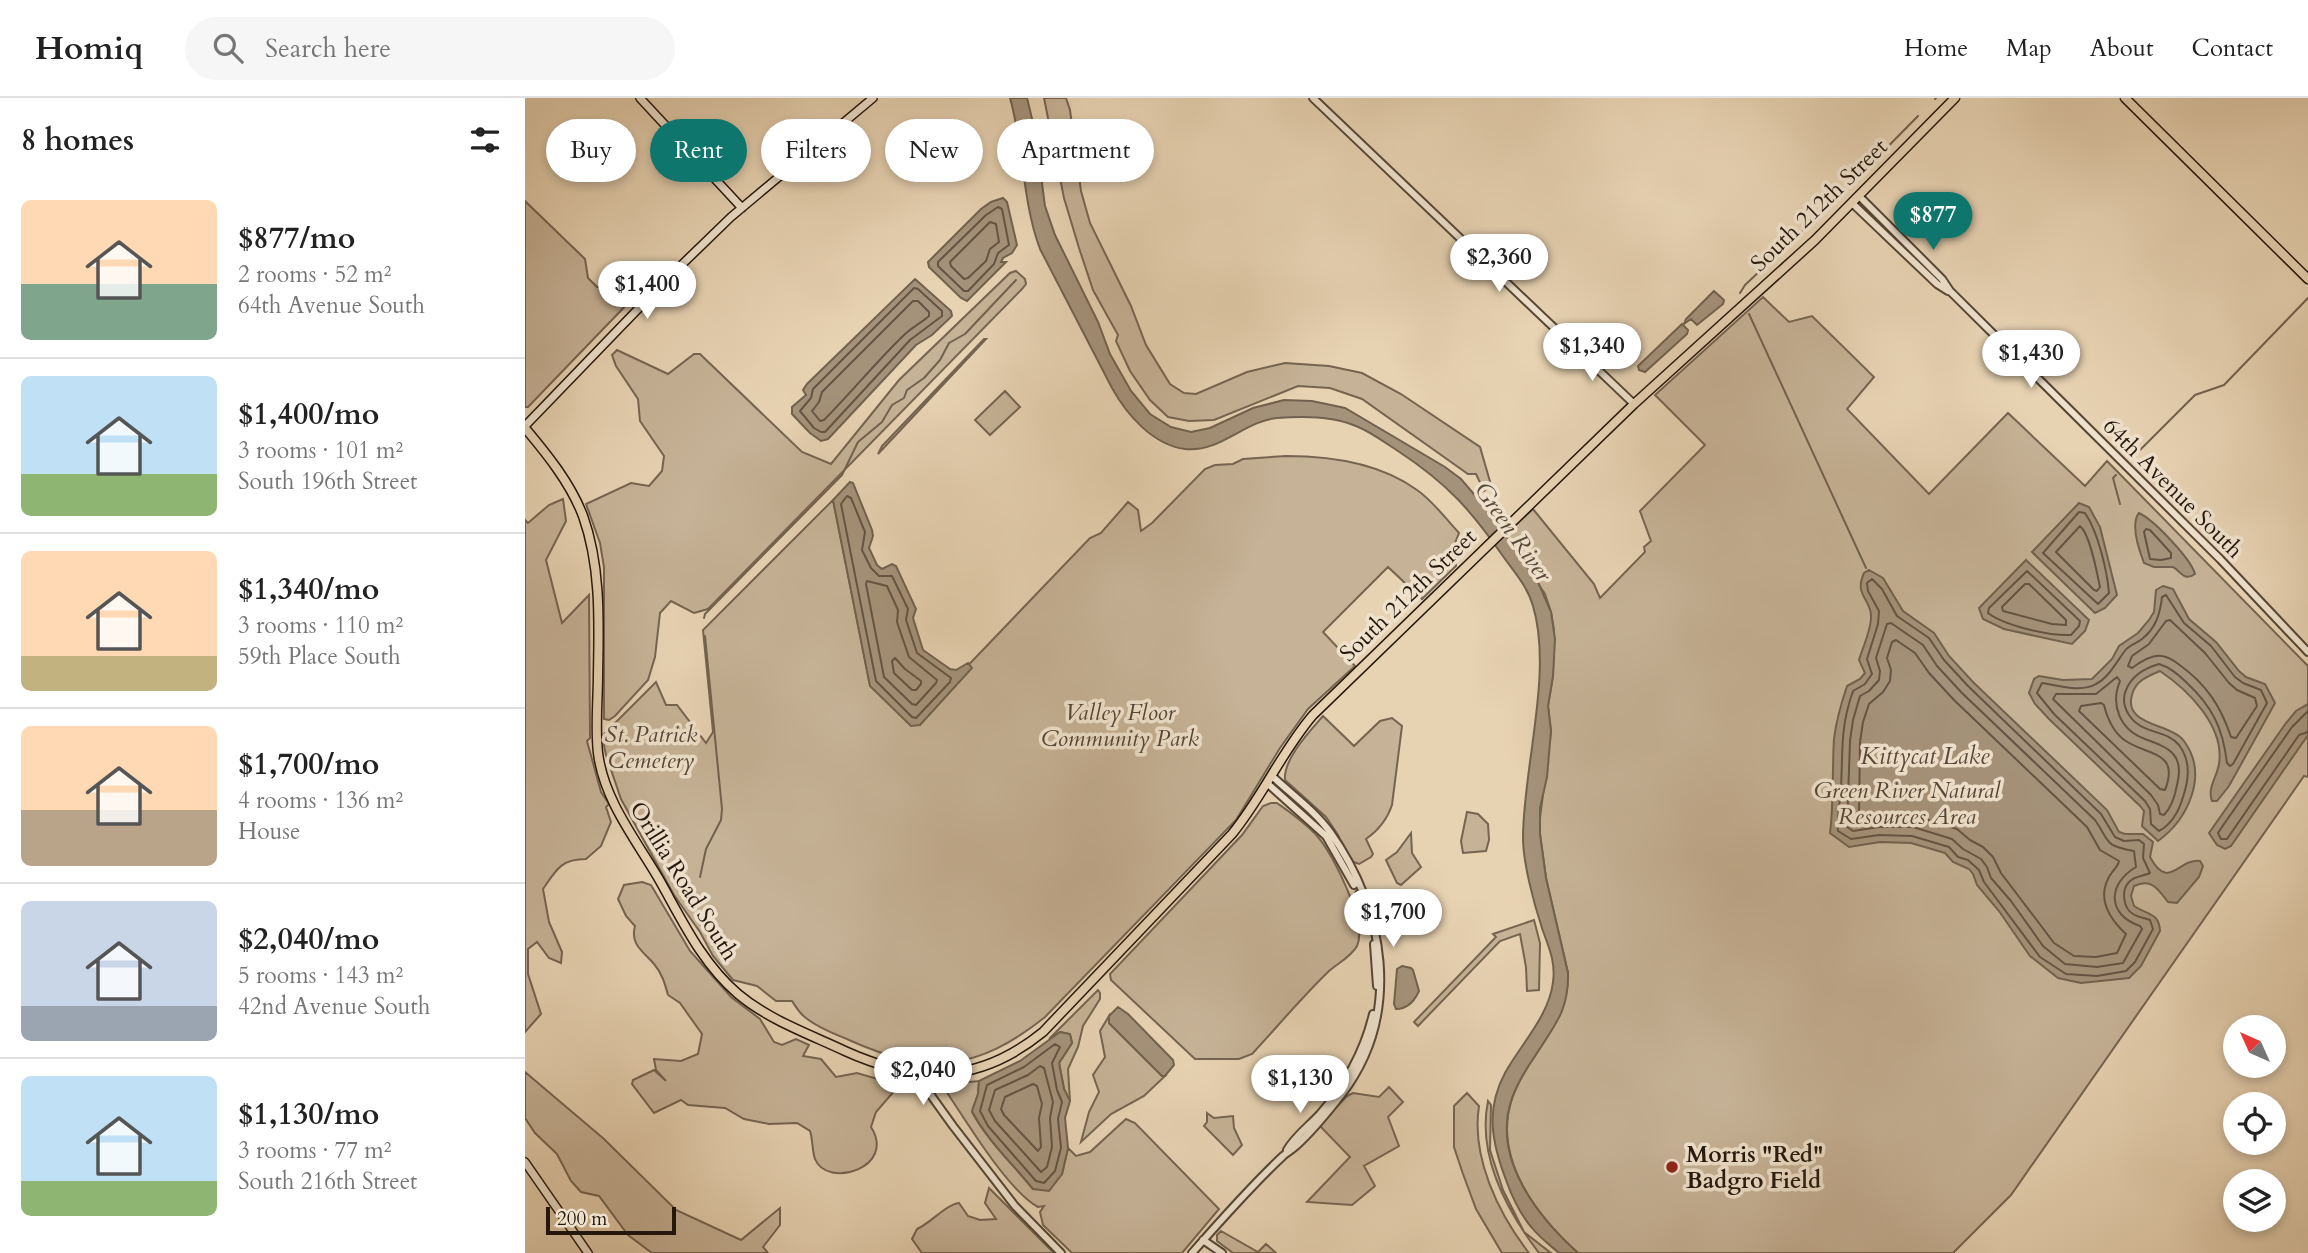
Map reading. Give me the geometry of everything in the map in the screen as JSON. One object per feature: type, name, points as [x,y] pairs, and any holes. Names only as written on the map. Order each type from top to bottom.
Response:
[{"type":"main road","points":[[640,98],[741,208]]},
{"type":"main road","points":[[525,427],[741,208],[873,98]]},
{"type":"main road","name":"South 212th Street","points":[[926,1075],[970,1071],[986,1066],[1010,1056],[1043,1032],[1233,834],[1292,742],[1313,715],[1634,404],[1815,240],[1955,98]]},
{"type":"main road","points":[[2125,98],[2308,279]]},
{"type":"main road","name":"Orillia Road South","points":[[525,427],[551,459],[578,505],[590,539],[598,600],[597,727],[601,767],[612,800],[701,953],[738,993],[771,1016],[874,1063],[926,1075]]},
{"type":"main road","points":[[525,1162],[588,1253]]},
{"type":"street","points":[[1313,98],[1634,404]]},
{"type":"street","name":"64th Avenue South","points":[[1859,196],[2308,652]]},
{"type":"street","name":"64th Avenue South","points":[[1852,202],[1937,284],[1950,291]]},
{"type":"street","points":[[1192,1253],[1340,1093],[1367,1039],[1377,1001],[1373,933],[1356,888],[1326,836],[1270,780]]},
{"type":"street","points":[[926,1075],[930,1094],[985,1168],[1015,1206],[1061,1253]]},
{"type":"street","points":[[1203,1240],[1222,1253]]},
{"type":"green space","points":[[1044,98],[1066,98],[1071,119],[1048,119]]},
{"type":"green space","points":[[1061,182],[1080,182],[1090,223],[1131,306],[1146,345],[1170,384],[1184,393],[1196,394],[1247,372],[1285,363],[1329,366],[1362,373],[1401,394],[1480,447],[1491,485],[1484,491],[1476,474],[1468,474],[1362,399],[1330,388],[1298,386],[1214,420],[1189,421],[1168,417],[1150,400],[1130,371],[1116,341],[1118,335],[1093,290]]},
{"type":"green space","points":[[525,201],[585,259],[588,278],[597,287],[634,284],[633,298],[528,407],[525,407]]},
{"type":"green space","points":[[1016,271],[1025,279],[1026,284],[1022,289],[708,609],[694,613],[671,601],[660,613],[655,657],[648,680],[615,716],[609,720],[604,719],[604,567],[600,543],[586,504],[631,483],[649,486],[662,471],[664,456],[640,421],[638,399],[616,366],[612,355],[617,350],[668,374],[694,354],[700,354],[802,452],[831,464],[899,380],[1010,273]]},
{"type":"green space","name":"Green River Natural Resources Area","points":[[1763,297],[1789,322],[1812,316],[1874,377],[1847,409],[1929,494],[2008,413],[2085,486],[2107,461],[2308,666],[2308,777],[2304,776],[2011,1195],[1953,1253],[1578,1253],[1534,1204],[1513,1164],[1508,1143],[1507,1121],[1512,1099],[1558,1017],[1566,997],[1568,973],[1546,878],[1539,826],[1551,731],[1548,706],[1553,676],[1554,630],[1545,594],[1505,535],[1533,509],[1594,584],[1600,598],[1645,552],[1644,547],[1651,541],[1640,511],[1705,445],[1655,395]]},
{"type":"green space","points":[[986,339],[878,454],[882,446]]},
{"type":"green space","points":[[1005,391],[1020,407],[990,435],[975,420]]},
{"type":"green space","points":[[1286,456],[1337,460],[1371,467],[1417,490],[1434,504],[1459,533],[1453,548],[1456,566],[1422,599],[1388,567],[1323,632],[1355,666],[1308,709],[1280,748],[1236,820],[1045,1017],[1020,1035],[974,1058],[928,1063],[878,1052],[821,1028],[802,1015],[792,1001],[776,1001],[757,986],[733,980],[713,956],[674,895],[621,799],[602,736],[656,682],[666,705],[677,705],[706,743],[713,732],[703,630],[833,500],[870,685],[911,725],[1090,538],[1101,533],[1128,502],[1138,510],[1141,531],[1205,469],[1215,465],[1233,464],[1243,459]]},
{"type":"green space","points":[[563,499],[566,521],[546,560],[562,623],[589,595],[590,738],[587,741],[601,792],[609,804],[606,807],[611,822],[601,846],[586,859],[565,863],[543,889],[549,922],[562,952],[561,963],[549,958],[537,942],[528,949],[528,974],[541,1014],[525,1032],[525,520],[528,523],[549,505]]},
{"type":"green space","points":[[1323,716],[1354,746],[1380,721],[1392,718],[1402,726],[1392,805],[1382,824],[1366,839],[1373,854],[1359,864],[1351,861],[1326,817],[1285,780],[1288,763],[1293,754]]},
{"type":"green space","points":[[1277,803],[1309,828],[1332,858],[1358,922],[1357,946],[1319,981],[1252,1054],[1239,1059],[1195,1059],[1111,980],[1110,974],[1242,835],[1263,806]]},
{"type":"green space","points":[[1467,812],[1478,814],[1488,824],[1489,840],[1486,851],[1463,853],[1461,841]]},
{"type":"green space","points":[[1411,833],[1412,853],[1421,867],[1401,885],[1397,883],[1386,860],[1397,852]]},
{"type":"green space","points":[[642,882],[651,885],[690,951],[731,997],[760,1019],[774,1042],[782,1045],[796,1039],[809,1045],[803,1056],[821,1059],[836,1077],[857,1073],[895,1084],[896,1089],[876,1112],[871,1127],[877,1141],[875,1154],[868,1163],[845,1173],[822,1168],[815,1159],[810,1131],[797,1123],[769,1124],[744,1119],[725,1108],[688,1105],[681,1100],[654,1113],[632,1084],[633,1080],[654,1070],[666,1081],[656,1070],[654,1059],[681,1061],[698,1054],[702,1034],[680,1003],[668,995],[659,971],[636,943],[635,926],[626,916],[618,899],[624,885]]},
{"type":"green space","points":[[1534,920],[1540,943],[1539,990],[1527,991],[1520,934],[1500,941],[1418,1026],[1414,1022],[1496,937],[1493,934]]},
{"type":"green space","points":[[1098,990],[1100,999],[1083,1026],[1078,1047],[1068,1069],[1070,1101],[1064,1089],[1059,1063],[1072,1043],[1070,1034],[1060,1032],[1049,1039]]},
{"type":"green space","points":[[1109,1016],[1109,1023],[1165,1076],[1144,1096],[1111,1114],[1081,1142],[1089,1112],[1099,1092],[1093,1075],[1105,1057],[1100,1031]]},
{"type":"green space","points":[[525,1072],[604,1139],[676,1210],[741,1240],[780,1208],[780,1225],[763,1247],[768,1253],[652,1253],[628,1235],[599,1196],[581,1192],[571,1181],[557,1154],[535,1133],[525,1118]]},
{"type":"green space","points":[[979,1081],[972,1112],[992,1142],[1033,1189],[1062,1174],[1068,1148],[1076,1156],[1090,1152],[1126,1119],[1135,1123],[1219,1209],[1182,1253],[1072,1253],[1043,1225],[1040,1212],[1044,1206],[1038,1207],[1013,1186],[987,1153],[944,1088],[948,1084]]},
{"type":"green space","points":[[1389,1087],[1403,1102],[1388,1117],[1399,1146],[1364,1166],[1375,1186],[1352,1205],[1307,1202],[1350,1157],[1319,1125],[1347,1096],[1353,1093],[1379,1097]]},
{"type":"green space","points":[[1467,1093],[1479,1106],[1479,1145],[1489,1184],[1507,1220],[1529,1253],[1502,1253],[1476,1209],[1454,1147],[1454,1106]]},
{"type":"green space","points":[[1488,1101],[1491,1105],[1490,1150],[1503,1190],[1523,1230],[1497,1182],[1491,1162],[1487,1142]]},
{"type":"green space","points":[[1207,1113],[1214,1118],[1233,1116],[1234,1128],[1242,1145],[1233,1155],[1204,1126]]},
{"type":"green space","points":[[989,1188],[1054,1253],[922,1253],[912,1239],[917,1229],[954,1204],[959,1203],[968,1216],[980,1220],[996,1219],[985,1203]]},
{"type":"green space","points":[[1221,1231],[1258,1252],[1266,1244],[1276,1253],[1233,1253],[1217,1241],[1217,1235]]},
{"type":"green space","points":[[1524,1232],[1551,1253],[1539,1253]]},
{"type":"water","points":[[1010,98],[1027,98],[1032,119],[1015,117]]},
{"type":"water","points":[[1025,182],[1042,182],[1045,206],[1055,235],[1098,322],[1110,354],[1131,391],[1150,414],[1171,427],[1191,432],[1210,428],[1253,408],[1284,400],[1312,401],[1345,408],[1461,479],[1491,514],[1538,582],[1551,612],[1555,639],[1548,706],[1551,731],[1547,777],[1540,808],[1540,835],[1546,878],[1568,973],[1568,986],[1559,1018],[1516,1087],[1507,1120],[1508,1142],[1513,1164],[1534,1204],[1547,1222],[1578,1253],[1559,1253],[1538,1235],[1524,1217],[1501,1166],[1494,1140],[1493,1113],[1499,1087],[1546,1006],[1554,974],[1523,848],[1524,811],[1540,661],[1538,632],[1528,593],[1493,542],[1445,487],[1416,463],[1356,426],[1327,419],[1277,418],[1265,420],[1221,442],[1198,449],[1173,446],[1152,435],[1133,418],[1112,388],[1040,249]]},
{"type":"water","points":[[1003,198],[1007,202],[1017,245],[1001,262],[1006,262],[967,301],[929,267],[928,262],[981,209]]},
{"type":"water","points":[[915,279],[951,311],[952,316],[932,335],[916,345],[828,439],[821,441],[792,414],[792,407],[806,395],[803,390],[807,384]]},
{"type":"water","points":[[1714,291],[1724,300],[1723,304],[1697,325],[1691,319],[1684,324],[1686,319]]},
{"type":"water","points":[[1682,324],[1688,330],[1687,334],[1645,372],[1639,370],[1638,366]]},
{"type":"water","points":[[850,482],[853,483],[872,530],[869,548],[877,565],[882,569],[892,564],[896,566],[916,609],[913,618],[923,650],[950,669],[956,670],[968,663],[972,668],[920,725],[911,726],[870,686],[833,500]]},
{"type":"water","points":[[2079,503],[2089,507],[2100,527],[2117,595],[2105,608],[2095,613],[2032,552]]},
{"type":"water","points":[[2139,513],[2171,540],[2187,559],[2195,574],[2188,577],[2173,567],[2154,567],[2144,563],[2135,530]]},
{"type":"water","points":[[2026,560],[2089,620],[2085,631],[2072,644],[2004,629],[1983,619],[1979,608]]},
{"type":"water","name":"Kittycat Lake","points":[[1869,570],[1883,578],[1903,611],[1934,633],[1949,656],[1973,682],[2107,810],[2119,832],[2143,834],[2153,842],[2150,857],[2157,867],[2168,873],[2192,861],[2200,861],[2203,866],[2199,877],[2177,903],[2168,902],[2158,889],[2150,884],[2134,886],[2131,896],[2134,906],[2155,917],[2160,931],[2141,966],[2129,978],[2081,983],[2058,978],[2030,956],[1977,885],[1969,869],[1953,862],[1945,853],[1911,843],[1880,842],[1849,847],[1830,833],[1837,719],[1847,686],[1865,673],[1859,660],[1869,632],[1871,615],[1861,580]]},
{"type":"water","points":[[2163,586],[2173,589],[2189,619],[2216,642],[2239,671],[2246,677],[2265,684],[2275,703],[2229,786],[2217,801],[2212,801],[2211,787],[2219,764],[2219,750],[2216,736],[2202,710],[2182,688],[2160,671],[2136,686],[2131,705],[2135,713],[2178,735],[2191,754],[2195,768],[2192,796],[2186,809],[2169,832],[2158,841],[2142,826],[2144,811],[2140,806],[2049,719],[2029,693],[2034,679],[2039,676],[2063,680],[2092,679],[2112,659],[2119,646],[2138,633],[2149,620],[2154,612],[2156,590]]},
{"type":"water","points":[[2308,704],[2308,735],[2231,846],[2225,849],[2217,845],[2209,833],[2286,723],[2296,711]]},
{"type":"water","points":[[1402,966],[1413,970],[1419,991],[1410,1004],[1396,1009],[1394,1004],[1397,969]]},
{"type":"water","points":[[1118,1007],[1173,1060],[1174,1065],[1165,1076],[1109,1023],[1109,1016]]},
{"type":"water","points":[[1060,1032],[1070,1034],[1072,1043],[1059,1063],[1064,1089],[1070,1101],[1065,1118],[1068,1148],[1062,1174],[1049,1191],[1033,1189],[992,1142],[972,1111],[979,1081],[1020,1061]]},
{"type":"waterway","points":[[1859,176],[1918,116]]},
{"type":"waterway","points":[[1740,293],[1745,285],[1833,202]]},
{"type":"waterway","points":[[704,618],[842,475],[858,442],[882,422],[892,405],[904,398],[907,390],[924,378],[940,360],[949,343],[965,334],[1016,280]]},
{"type":"waterway","points":[[2131,459],[2195,395],[2224,385],[2308,298]]},
{"type":"waterway","points":[[1749,314],[1866,568]]},
{"type":"waterway","points":[[2116,475],[2113,478],[2120,504]]},
{"type":"waterway","points":[[700,877],[706,849],[721,820],[722,809],[705,636]]},
{"type":"place","name":"Morris \"Red\" Badgro Field","points":[[1672,1167]]},
{"type":"water label","name":"Green River","points":[[1513,532]]},
{"type":"park label","name":"Valley Floor Community Park","points":[[1120,725]]},
{"type":"park label","name":"St. Patrick Cemetery","points":[[651,747]]}]
